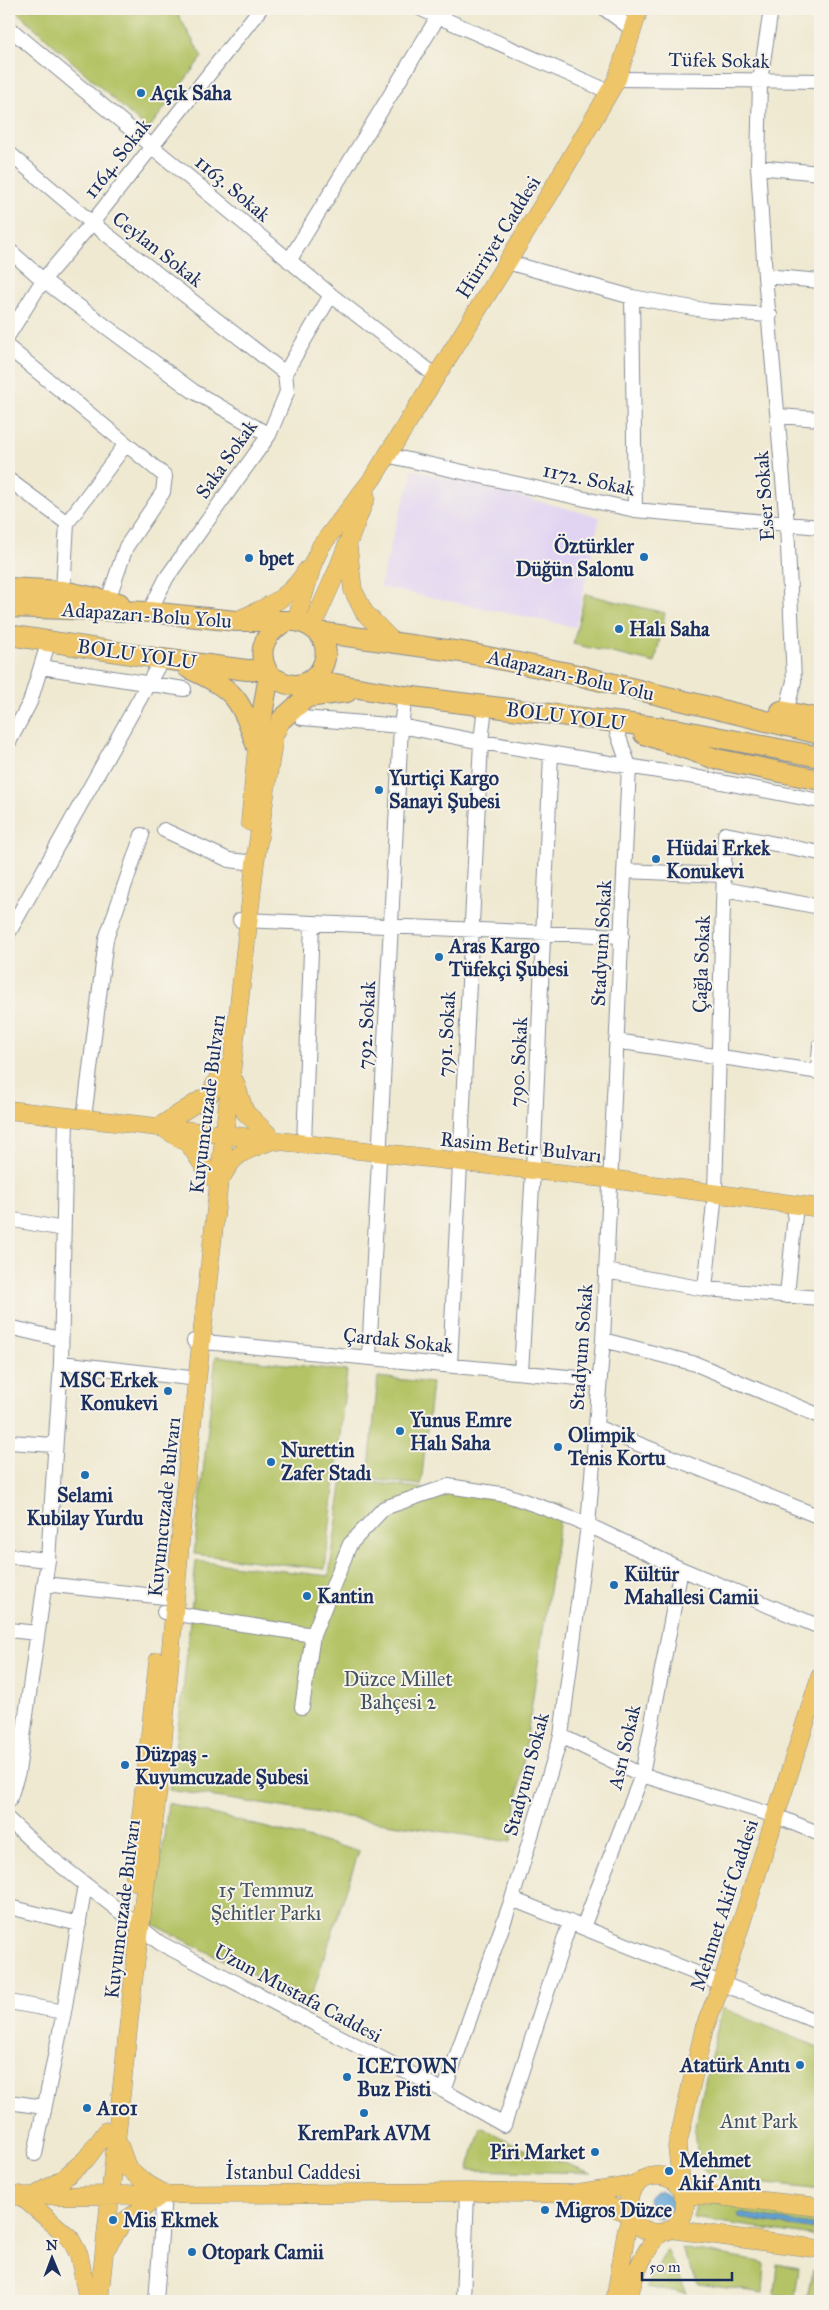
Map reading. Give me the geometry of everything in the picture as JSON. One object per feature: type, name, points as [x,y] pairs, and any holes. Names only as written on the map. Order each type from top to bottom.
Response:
[{"type":"highway","points":[[9,588],[63,591],[108,600],[150,612]]},
{"type":"highway","name":"Adapazarı-Bolu Yolu","points":[[9,607],[150,612],[236,621],[303,625],[395,644],[468,653],[573,674],[820,734]]},
{"type":"highway","points":[[257,747],[267,672],[262,652],[269,632],[303,625],[324,642],[326,652],[320,672],[302,682],[283,683],[267,672]]},
{"type":"highway","name":"BOLU YOLU","points":[[9,635],[166,660],[267,672]]},
{"type":"highway","points":[[9,650],[44,658],[100,649]]},
{"type":"highway","points":[[166,660],[218,682],[237,699],[257,747]]},
{"type":"highway","points":[[573,674],[820,719]]},
{"type":"highway","points":[[292,718],[302,682]]},
{"type":"highway","name":"BOLU YOLU","points":[[302,682],[680,730],[820,757]]},
{"type":"highway","points":[[292,718],[307,698],[363,690]]},
{"type":"highway","points":[[614,723],[716,760],[820,780]]},
{"type":"main road","name":"Hürriyet Caddesi","points":[[303,625],[313,563],[321,546],[373,478],[613,86],[639,9]]},
{"type":"main road","name":"Hürriyet Caddesi","points":[[303,625],[348,544],[373,478]]},
{"type":"main road","points":[[348,544],[353,590],[364,612],[395,644]]},
{"type":"main road","points":[[236,621],[279,602],[299,582],[321,546]]},
{"type":"main road","name":"Kuyumcuzade Bulvarı","points":[[92,2301],[106,2194],[168,1607],[251,862],[274,736],[292,718]]},
{"type":"main road","name":"Kuyumcuzade Bulvarı","points":[[251,862],[257,747]]},
{"type":"main road","points":[[228,1072],[245,1112],[274,1140],[243,1151],[229,1162],[216,1179],[189,1144],[160,1126],[210,1094],[228,1072]]},
{"type":"main road","name":"Rasim Betir Bulvarı","points":[[9,1110],[611,1179],[820,1208]]},
{"type":"main road","name":"Mehmet Akif Caddesi","points":[[677,2147],[704,2029],[722,1983],[820,1677]]},
{"type":"main road","points":[[38,2194],[63,2179],[112,2136],[127,2167],[144,2182],[164,2194],[124,2222],[106,2248]]},
{"type":"main road","points":[[578,2194],[635,2184],[653,2176],[677,2147]]},
{"type":"main road","points":[[628,2301],[638,2267],[646,2250],[665,2231],[683,2217],[685,2208],[677,2147]]},
{"type":"main road","points":[[653,2176],[666,2177],[676,2182],[683,2193]]},
{"type":"main road","points":[[615,2301],[630,2215],[628,2203],[630,2193],[635,2184]]},
{"type":"main road","name":"İstanbul Caddesi","points":[[14,2195],[468,2192],[578,2194]]},
{"type":"main road","points":[[683,2193],[820,2207]]},
{"type":"main road","name":"Kuyumcuzade Bulvarı","points":[[92,2301],[106,2248],[106,2194]]},
{"type":"main road","points":[[578,2194],[630,2215],[641,2228],[650,2232],[665,2231],[820,2249]]},
{"type":"main road","points":[[14,2195],[70,2238],[81,2263],[92,2301]]},
{"type":"street","name":"1164. Sokak","points":[[9,334],[43,280],[92,223],[260,9]]},
{"type":"street","points":[[421,9],[613,86]]},
{"type":"street","points":[[605,9],[632,29]]},
{"type":"street","name":"Eser Sokak","points":[[771,9],[760,81],[758,167],[765,276],[770,315],[787,524],[794,681],[786,712]]},
{"type":"street","points":[[290,261],[438,17]]},
{"type":"street","name":"1163. Sokak","points":[[9,28],[331,295],[436,376]]},
{"type":"street","name":"Tüfek Sokak","points":[[613,86],[820,81]]},
{"type":"street","name":"Ceylan Sokak","points":[[9,153],[92,223],[285,373]]},
{"type":"street","points":[[758,167],[820,172]]},
{"type":"street","points":[[9,250],[43,280],[193,390],[269,435]]},
{"type":"street","points":[[507,262],[632,298],[709,311],[770,315]]},
{"type":"street","points":[[765,276],[820,281]]},
{"type":"street","name":"Saka Sokak","points":[[150,612],[166,577],[269,435],[287,392],[285,373],[331,295]]},
{"type":"street","points":[[632,298],[635,510]]},
{"type":"street","points":[[9,348],[165,476],[163,492],[126,546],[108,600]]},
{"type":"street","points":[[778,416],[820,419]]},
{"type":"street","points":[[63,591],[67,523],[126,444]]},
{"type":"street","name":"1172. Sokak","points":[[386,456],[635,510],[820,527]]},
{"type":"street","points":[[9,480],[67,523]]},
{"type":"street","points":[[9,742],[30,702],[44,658],[148,684],[184,689]]},
{"type":"street","points":[[9,932],[148,684],[166,660]]},
{"type":"street","name":"792. Sokak","points":[[369,1357],[401,726],[405,696]]},
{"type":"street","name":"791. Sokak","points":[[450,1365],[481,742],[485,706]]},
{"type":"street","points":[[292,718],[401,726],[481,742],[629,766],[820,801]]},
{"type":"street","points":[[614,723],[629,766]]},
{"type":"street","name":"790. Sokak","points":[[522,1372],[533,1170],[551,754]]},
{"type":"street","name":"Stadyum Sokak","points":[[444,2091],[512,1899],[561,1736],[588,1525],[603,1340],[629,766]]},
{"type":"street","points":[[164,830],[229,860],[251,862]]},
{"type":"street","name":"Çağla Sokak","points":[[706,1289],[714,1193],[725,834],[820,853]]},
{"type":"street","points":[[9,1801],[18,1772],[48,1560],[60,1363],[63,1229],[75,1117],[106,939],[142,835]]},
{"type":"street","points":[[624,871],[724,882],[820,907]]},
{"type":"street","points":[[244,920],[622,936]]},
{"type":"street","points":[[304,1144],[312,923]]},
{"type":"street","points":[[616,1041],[819,1072],[820,1045]]},
{"type":"street","points":[[787,1296],[796,1204]]},
{"type":"street","points":[[9,1219],[63,1229]]},
{"type":"street","points":[[606,1271],[706,1289],[820,1298]]},
{"type":"street","points":[[9,1327],[60,1339]]},
{"type":"street","points":[[603,1340],[696,1364],[820,1416]]},
{"type":"street","name":"Çardak Sokak","points":[[198,1341],[599,1380]]},
{"type":"street","points":[[60,1363],[194,1379]]},
{"type":"street","points":[[596,1427],[820,1517]]},
{"type":"street","points":[[9,1442],[54,1445]]},
{"type":"street","points":[[302,1707],[313,1635],[350,1544],[384,1508],[448,1486],[507,1495],[588,1525],[680,1569],[820,1627]]},
{"type":"street","points":[[9,1556],[48,1560]]},
{"type":"street","name":"Asrı Sokak","points":[[584,1928],[642,1775],[680,1569]]},
{"type":"street","points":[[44,1584],[313,1635]]},
{"type":"street","points":[[9,1630],[37,1633]]},
{"type":"street","points":[[561,1736],[642,1775],[776,1816],[820,1834]]},
{"type":"street","name":"Uzun Mustafa Caddesi","points":[[9,1820],[40,1849],[160,1943],[444,2091],[504,2125],[570,1922]]},
{"type":"street","points":[[35,2154],[64,2012],[85,1884]]},
{"type":"street","points":[[512,1899],[820,2023]]},
{"type":"street","points":[[9,1907],[79,1924]]},
{"type":"street","points":[[9,2002],[64,2012]]},
{"type":"street","points":[[9,2102],[44,2108]]},
{"type":"street","points":[[463,2301],[468,2192]]},
{"type":"street","points":[[156,2301],[164,2194]]},
{"type":"shaded area","points":[[411,469],[600,517],[575,627],[380,587],[397,521],[411,481]]},
{"type":"green space","name":"Açık Saha","points":[[14,9],[175,9],[202,57],[148,130]]},
{"type":"green space","name":"Halı Saha","points":[[585,594],[665,613],[655,663],[573,644]]},
{"type":"green space","name":"Nurettin Zafer Stadı","points":[[216,1356],[347,1371],[325,1569],[194,1554]]},
{"type":"green space","name":"Yunus Emre Halı Saha","points":[[378,1377],[432,1383],[421,1485],[368,1479]]},
{"type":"green space","name":"Düzce Millet Bahçesi 2","points":[[343,1479],[562,1505],[511,1842],[169,1790],[183,1691],[196,1561],[329,1576]]},
{"type":"green space","name":"15 Temmuz Şehitler Parkı","points":[[168,1803],[359,1851],[309,2004],[153,1924]]},
{"type":"green space","name":"Anıt Park","points":[[722,2008],[820,2048],[820,2190],[714,2178],[698,2163],[695,2126]]},
{"type":"green space","points":[[481,2127],[522,2148],[592,2173],[468,2170]]},
{"type":"green space","points":[[697,2200],[732,2203],[820,2218],[820,2237],[693,2218]]},
{"type":"green space","points":[[681,2248],[765,2263],[763,2293],[698,2284]]},
{"type":"green space","points":[[667,2250],[687,2293],[645,2287]]},
{"type":"green space","points":[[777,2264],[799,2268],[795,2298],[774,2294]]},
{"type":"green space","points":[[812,2270],[820,2272],[820,2301],[807,2299]]},
{"type":"water","points":[[660,2191],[669,2195],[673,2204],[669,2213],[660,2217],[651,2213],[647,2204],[651,2195]]},
{"type":"water","points":[[738,2213],[816,2226],[816,2230],[738,2218]]},
{"type":"place","name":"Açık Saha","points":[[141,93]]},
{"type":"place","name":"Öztürkler Düğün Salonu","points":[[644,557]]},
{"type":"place","name":"bpet","points":[[249,558]]},
{"type":"place","name":"Halı Saha","points":[[619,629]]},
{"type":"place","name":"Yurtiçi Kargo Sanayi Şubesi","points":[[379,790]]},
{"type":"place","name":"Hüdai Erkek Konukevi","points":[[656,859]]},
{"type":"place","name":"Aras Kargo Tüfekçi Şubesi","points":[[439,957]]},
{"type":"place","name":"MSC Erkek Konukevi","points":[[168,1391]]},
{"type":"place","name":"Yunus Emre Halı Saha","points":[[400,1431]]},
{"type":"place","name":"Olimpik Tenis Kortu","points":[[558,1447]]},
{"type":"place","name":"Nurettin Zafer Stadı","points":[[271,1462]]},
{"type":"place","name":"Selami Kubilay Yurdu","points":[[85,1475]]},
{"type":"place","name":"Kültür Mahallesi Camii","points":[[614,1585]]},
{"type":"place","name":"Kantin","points":[[307,1596]]},
{"type":"place","name":"Düzpaş - Kuyumcuzade Şubesi","points":[[125,1765]]},
{"type":"place","name":"Atatürk Anıtı","points":[[800,2065]]},
{"type":"place","name":"ICETOWN Buz Pisti","points":[[347,2077]]},
{"type":"place","name":"A101","points":[[87,2108]]},
{"type":"place","name":"KremPark AVM","points":[[364,2113]]},
{"type":"place","name":"Piri Market","points":[[595,2152]]},
{"type":"place","name":"Mehmet Akif Anıtı","points":[[669,2171]]},
{"type":"place","name":"Migros Düzce","points":[[545,2210]]},
{"type":"place","name":"Mis Ekmek","points":[[113,2220]]},
{"type":"place","name":"Otopark Camii","points":[[192,2252]]}]
